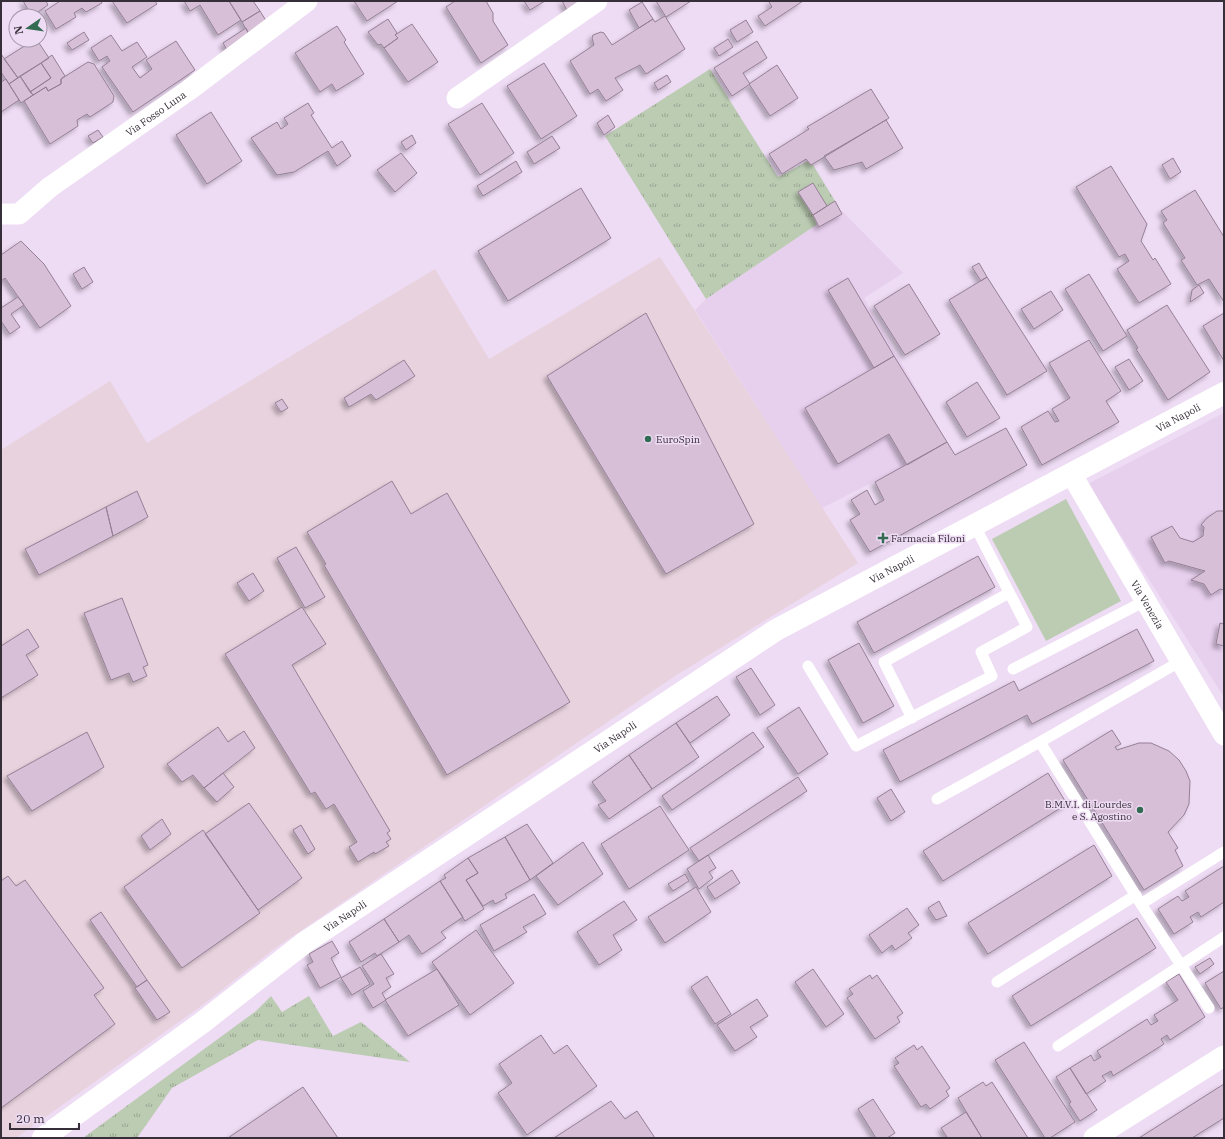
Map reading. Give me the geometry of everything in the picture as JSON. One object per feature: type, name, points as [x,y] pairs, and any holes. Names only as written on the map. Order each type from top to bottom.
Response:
[{"type":"street","name":"Via Fosso Luna","points":[[1,214],[19,214],[50,187],[189,90],[307,1]]},
{"type":"street","points":[[457,98],[597,1]]},
{"type":"street","name":"Via Napoli","points":[[43,1138],[204,1022],[304,943],[776,630],[1072,475],[1224,393]]},
{"type":"street","name":"Via Venezia","points":[[1072,475],[1224,734]]},
{"type":"street","points":[[1094,1138],[1224,1056]]},
{"type":"lane","points":[[808,666],[856,746],[992,676],[981,652],[1027,627],[975,526]]},
{"type":"lane","points":[[912,718],[884,662],[1009,593]]},
{"type":"lane","points":[[1013,669],[1145,601]]},
{"type":"lane","points":[[937,799],[1040,742],[1180,661]]},
{"type":"lane","points":[[1040,742],[1138,900],[1209,1008]]},
{"type":"lane","points":[[997,982],[1224,852]]},
{"type":"lane","points":[[1058,1046],[1224,937]]},
{"type":"shaded area","points":[[840,209],[903,273],[864,298],[947,442],[907,465],[822,508],[695,310],[706,299]]},
{"type":"shaded area","points":[[660,257],[858,563],[675,676],[274,949],[204,1004],[16,1138],[1,1138],[1,450],[110,381],[147,443],[435,269],[489,359]]},
{"type":"shaded area","points":[[1224,413],[1224,697],[1088,484]]},
{"type":"green space","points":[[710,69],[778,177],[810,160],[840,209],[706,299],[605,136]]},
{"type":"green space","points":[[1066,499],[1121,601],[1046,641],[992,539]]},
{"type":"green space","points":[[271,996],[282,1012],[309,996],[333,1036],[361,1022],[410,1062],[258,1040],[172,1088],[137,1138],[83,1138],[256,1011]]},
{"type":"building","points":[[23,1],[46,1],[48,5],[44,8],[27,8]]},
{"type":"building","points":[[60,1],[101,1],[102,3],[86,12],[82,8],[74,13],[76,17],[56,29],[48,16],[48,9]]},
{"type":"building","points":[[112,1],[155,1],[157,4],[127,23]]},
{"type":"building","points":[[184,1],[229,1],[241,20],[218,35],[200,5],[190,11]]},
{"type":"building","points":[[229,1],[253,1],[260,11],[242,22]]},
{"type":"building","points":[[354,1],[398,1],[367,21]]},
{"type":"building","points":[[455,1],[486,1],[493,13],[493,21],[508,45],[481,63],[446,7]]},
{"type":"building","points":[[524,1],[545,1],[530,10]]},
{"type":"building","points":[[562,1],[582,1],[569,14]]},
{"type":"building","points":[[656,1],[691,1],[666,17]]},
{"type":"building","points":[[803,1],[765,26],[758,16],[772,7],[769,2]]},
{"type":"building","points":[[642,2],[653,19],[639,28],[629,10]]},
{"type":"building","points":[[260,11],[268,24],[250,36],[242,22]]},
{"type":"building","points":[[665,16],[685,49],[646,74],[640,65],[615,78],[623,90],[606,101],[598,89],[590,94],[570,61],[594,45],[592,38],[593,35],[601,32],[604,33],[612,45],[653,19],[655,22]]},
{"type":"building","points":[[388,19],[397,33],[395,35],[398,38],[384,48],[381,44],[378,45],[368,32]]},
{"type":"building","points":[[746,20],[753,32],[737,42],[730,30]]},
{"type":"building","points":[[412,24],[438,62],[408,82],[384,48],[398,38],[395,35]]},
{"type":"building","points":[[337,26],[346,40],[344,42],[364,74],[336,91],[332,84],[320,92],[295,53]]},
{"type":"building","points":[[246,28],[250,36],[227,50],[223,43]]},
{"type":"building","points":[[84,32],[89,40],[72,50],[67,43]]},
{"type":"building","points":[[111,35],[122,51],[137,42],[147,57],[132,67],[140,78],[152,69],[146,60],[176,41],[195,70],[133,112],[102,67],[110,61],[107,56],[99,61],[91,48]]},
{"type":"building","points":[[728,39],[733,47],[719,56],[714,48]]},
{"type":"building","points":[[757,41],[767,58],[743,73],[750,84],[732,96],[714,68]]},
{"type":"building","points":[[21,48],[42,48],[49,58],[18,78],[4,59]]},
{"type":"building","points":[[1,54],[18,78],[9,84],[1,72]]},
{"type":"building","points":[[52,55],[65,76],[61,79],[61,84],[48,91],[46,87],[33,95],[30,92],[51,78],[41,63]]},
{"type":"building","points":[[88,62],[94,64],[114,96],[113,102],[90,117],[87,114],[77,120],[78,126],[50,144],[24,101],[46,87],[48,91],[61,84],[61,79]]},
{"type":"building","points":[[41,63],[51,78],[30,92],[20,76]]},
{"type":"building","points":[[544,63],[577,116],[541,139],[507,86]]},
{"type":"building","points":[[777,65],[798,98],[770,116],[749,84]]},
{"type":"building","points":[[667,75],[671,82],[658,90],[654,83]]},
{"type":"building","points":[[20,76],[33,95],[21,103],[9,84]]},
{"type":"building","points":[[6,79],[19,100],[1,112],[1,82]]},
{"type":"building","points":[[871,89],[889,118],[811,165],[806,159],[782,174],[769,154],[809,129],[807,127]]},
{"type":"building","points":[[308,103],[314,113],[311,115],[332,148],[342,141],[351,156],[337,166],[328,151],[294,172],[277,175],[251,138],[277,122],[281,129],[288,124],[284,118]]},
{"type":"building","points":[[482,103],[514,153],[480,175],[448,124]]},
{"type":"building","points":[[211,112],[242,161],[207,184],[176,135]]},
{"type":"building","points":[[608,115],[615,127],[604,135],[597,123]]},
{"type":"building","points":[[886,120],[903,148],[866,169],[862,162],[834,170],[824,156]]},
{"type":"building","points":[[98,130],[103,137],[93,143],[88,136]]},
{"type":"building","points":[[412,135],[416,143],[406,150],[401,142]]},
{"type":"building","points":[[552,136],[560,148],[534,164],[527,152]]},
{"type":"building","points":[[401,153],[417,173],[395,192],[377,170]]},
{"type":"building","points":[[1173,158],[1181,172],[1170,179],[1162,165]]},
{"type":"building","points":[[516,161],[522,172],[483,196],[477,186]]},
{"type":"building","points":[[1111,166],[1147,224],[1141,241],[1153,260],[1155,258],[1171,284],[1139,303],[1117,269],[1129,261],[1125,254],[1119,257],[1076,187]]},
{"type":"building","points":[[813,183],[827,206],[813,215],[798,192]]},
{"type":"building","points":[[581,188],[611,238],[508,301],[478,251]]},
{"type":"building","points":[[1195,190],[1224,237],[1224,302],[1209,279],[1197,285],[1181,260],[1185,258],[1163,223],[1167,220],[1161,211]]},
{"type":"building","points":[[835,201],[842,214],[819,227],[813,215]]},
{"type":"building","points":[[21,241],[44,264],[71,306],[40,328],[5,278],[1,281],[1,255]]},
{"type":"building","points":[[979,263],[987,277],[981,281],[972,267]]},
{"type":"building","points":[[84,267],[93,282],[82,289],[73,274]]},
{"type":"building","points":[[1089,274],[1127,336],[1103,351],[1065,289]]},
{"type":"building","points":[[987,277],[1047,371],[1007,395],[949,300]]},
{"type":"building","points":[[848,278],[894,356],[874,368],[828,290]]},
{"type":"building","points":[[909,284],[940,334],[905,355],[874,306]]},
{"type":"building","points":[[1199,285],[1204,293],[1190,302],[1192,290]]},
{"type":"building","points":[[1051,291],[1063,310],[1034,329],[1021,309]]},
{"type":"building","points":[[18,297],[24,305],[11,314],[20,327],[10,334],[1,321],[1,308]]},
{"type":"building","points":[[1167,305],[1210,372],[1168,400],[1136,349],[1138,348],[1127,330]]},
{"type":"building","name":"EuroSpin","points":[[646,313],[754,524],[666,574],[547,376]]},
{"type":"building","points":[[1224,313],[1224,361],[1203,326]]},
{"type":"building","points":[[1089,340],[1121,391],[1106,401],[1119,422],[1042,465],[1021,427],[1048,411],[1055,422],[1059,421],[1052,409],[1070,398],[1049,363]]},
{"type":"building","points":[[894,356],[947,442],[907,465],[889,434],[838,464],[805,408]]},
{"type":"building","points":[[1129,359],[1143,381],[1129,390],[1115,367]]},
{"type":"building","points":[[404,360],[415,376],[376,400],[371,394],[349,407],[344,398]]},
{"type":"building","points":[[977,382],[1000,418],[967,437],[946,402]]},
{"type":"building","points":[[282,399],[288,408],[281,412],[275,403]]},
{"type":"building","points":[[1006,428],[1027,465],[870,552],[850,520],[860,514],[851,500],[867,490],[875,505],[884,500],[875,482],[947,442],[955,455]]},
{"type":"building","points":[[392,481],[411,514],[447,493],[570,702],[447,775],[324,565],[326,564],[307,532]]},
{"type":"building","points":[[137,491],[148,517],[113,536],[106,507]]},
{"type":"building","points":[[106,507],[113,536],[39,575],[25,549]]},
{"type":"building","points":[[1217,511],[1224,511],[1224,590],[1220,589],[1211,595],[1204,584],[1191,580],[1205,571],[1169,561],[1165,563],[1151,537],[1172,526],[1180,538],[1193,542],[1203,536],[1204,527],[1201,525],[1207,518]]},
{"type":"building","points":[[296,547],[325,597],[305,608],[277,558]]},
{"type":"building","points":[[978,556],[995,587],[874,653],[857,622]]},
{"type":"building","points":[[253,573],[264,591],[249,601],[237,583]]},
{"type":"building","points":[[122,598],[148,665],[143,667],[147,676],[133,682],[129,673],[111,680],[84,613]]},
{"type":"building","points":[[302,607],[326,644],[292,665],[390,831],[387,833],[391,839],[386,842],[389,846],[375,854],[374,852],[358,862],[349,847],[357,842],[334,804],[326,809],[315,792],[311,794],[225,654]]},
{"type":"building","points":[[1220,623],[1224,624],[1224,646],[1216,644]]},
{"type":"building","points":[[28,629],[39,647],[26,655],[38,675],[1,698],[1,646]]},
{"type":"building","points":[[1137,629],[1154,661],[1032,724],[1027,715],[900,782],[883,750],[1014,681],[1019,691]]},
{"type":"building","points":[[859,643],[894,706],[863,723],[828,660]]},
{"type":"building","points":[[751,668],[775,705],[760,715],[736,677]]},
{"type":"building","points":[[717,696],[730,715],[690,743],[676,723]]},
{"type":"building","points":[[799,707],[828,754],[798,774],[767,728]]},
{"type":"building","points":[[676,723],[699,757],[652,789],[629,755]]},
{"type":"building","points":[[218,727],[228,742],[244,731],[255,748],[204,788],[193,775],[182,782],[167,764]]},
{"type":"building","name":"B.M.V.I. di Lourdes e S. Agostino","points":[[1112,730],[1121,744],[1115,747],[1117,750],[1139,743],[1151,743],[1169,751],[1179,760],[1190,781],[1189,804],[1184,815],[1168,832],[1178,848],[1175,850],[1183,866],[1144,890],[1063,760]]},
{"type":"building","points":[[87,732],[104,767],[32,811],[7,776]]},
{"type":"building","points":[[753,732],[764,747],[672,810],[662,796]]},
{"type":"building","points":[[629,755],[652,789],[609,819],[598,805],[606,801],[592,782]]},
{"type":"building","points":[[223,773],[234,787],[217,802],[204,788]]},
{"type":"building","points":[[1048,773],[1067,804],[943,881],[923,851]]},
{"type":"building","points":[[798,777],[807,791],[699,861],[690,848]]},
{"type":"building","points":[[891,789],[905,812],[891,821],[877,798]]},
{"type":"building","points":[[249,803],[302,878],[258,910],[205,834]]},
{"type":"building","points":[[660,806],[689,850],[629,889],[601,844]]},
{"type":"building","points":[[162,819],[171,834],[150,850],[141,836]]},
{"type":"building","points":[[527,824],[553,863],[530,880],[505,837]]},
{"type":"building","points":[[301,825],[315,849],[308,854],[293,830]]},
{"type":"building","points":[[203,830],[260,913],[182,968],[124,887]]},
{"type":"building","points":[[505,837],[530,880],[505,894],[507,898],[495,904],[493,900],[483,906],[466,880],[478,873],[468,858]]},
{"type":"building","points":[[583,842],[603,874],[558,905],[536,876]]},
{"type":"building","points":[[1094,845],[1112,876],[988,954],[968,923]]},
{"type":"building","points":[[708,855],[716,868],[709,872],[713,878],[699,889],[687,869]]},
{"type":"building","points":[[468,858],[478,873],[466,880],[484,909],[465,921],[440,881],[446,878],[444,875]]},
{"type":"building","points":[[1224,866],[1224,902],[1201,917],[1198,912],[1190,917],[1193,922],[1174,934],[1158,909],[1178,896],[1182,901],[1189,897],[1185,891]]},
{"type":"building","points":[[732,870],[740,883],[715,899],[707,887]]},
{"type":"building","points":[[685,874],[689,881],[673,891],[668,884]]},
{"type":"building","points":[[8,876],[16,886],[25,880],[104,988],[94,995],[115,1024],[1,1108],[1,881]]},
{"type":"building","points":[[440,881],[463,917],[441,932],[446,938],[422,954],[409,935],[399,942],[384,919]]},
{"type":"building","points":[[696,887],[711,912],[665,943],[648,917]]},
{"type":"building","points":[[534,894],[546,914],[523,927],[527,932],[494,951],[480,925]]},
{"type":"building","points":[[624,901],[637,920],[613,935],[622,950],[599,965],[577,932]]},
{"type":"building","points":[[939,901],[947,916],[936,920],[928,908]]},
{"type":"building","points":[[907,908],[919,925],[908,933],[912,938],[895,950],[892,945],[882,953],[869,935]]},
{"type":"building","points":[[101,912],[147,980],[137,987],[90,920]]},
{"type":"building","points":[[1137,918],[1156,948],[1031,1026],[1012,996]]},
{"type":"building","points":[[384,919],[399,942],[377,956],[375,953],[361,962],[349,942]]},
{"type":"building","points":[[476,930],[514,983],[470,1015],[432,962]]},
{"type":"building","points":[[332,941],[339,953],[331,958],[341,977],[320,988],[307,965],[313,962],[309,954]]},
{"type":"building","points":[[381,954],[394,974],[386,978],[391,987],[382,993],[386,1000],[373,1008],[363,991],[374,984],[362,966]]},
{"type":"building","points":[[1210,958],[1214,964],[1200,974],[1195,967]]},
{"type":"building","points":[[360,967],[370,984],[352,995],[341,978]]},
{"type":"building","points":[[437,969],[459,1005],[408,1036],[385,1000]]},
{"type":"building","points":[[813,969],[844,1014],[826,1027],[795,982]]},
{"type":"building","points":[[1224,971],[1224,1007],[1221,1009],[1205,983]]},
{"type":"building","points":[[1179,974],[1205,1017],[1170,1040],[1167,1035],[1161,1039],[1164,1044],[1113,1076],[1111,1071],[1102,1076],[1106,1081],[1086,1094],[1070,1068],[1091,1055],[1094,1061],[1101,1057],[1097,1051],[1147,1019],[1151,1025],[1158,1021],[1154,1015],[1178,1000],[1166,982]]},
{"type":"building","points":[[870,975],[872,979],[877,975],[903,1013],[897,1017],[900,1022],[875,1039],[847,998],[853,994],[849,989]]},
{"type":"building","points":[[707,976],[731,1014],[715,1024],[691,987]]},
{"type":"building","points":[[147,980],[170,1012],[157,1020],[135,988]]},
{"type":"building","points":[[757,999],[768,1016],[750,1027],[757,1037],[735,1051],[717,1025]]},
{"type":"building","points":[[541,1035],[554,1054],[567,1045],[597,1086],[527,1135],[498,1093],[512,1083],[499,1064]]},
{"type":"building","points":[[1024,1042],[1075,1122],[1050,1138],[1045,1138],[995,1060]]},
{"type":"building","points":[[914,1045],[917,1050],[922,1046],[950,1088],[946,1091],[949,1096],[930,1109],[926,1104],[921,1107],[894,1066],[899,1063],[895,1058]]},
{"type":"building","points":[[1070,1068],[1097,1110],[1080,1121],[1069,1104],[1071,1102],[1056,1077]]},
{"type":"building","points":[[983,1082],[986,1086],[992,1082],[1028,1138],[982,1138],[958,1098]]},
{"type":"building","points":[[1224,1084],[1224,1118],[1192,1138],[1139,1138]]},
{"type":"building","points":[[303,1087],[338,1138],[228,1138]]},
{"type":"building","points":[[873,1099],[895,1133],[887,1138],[876,1138],[858,1109]]},
{"type":"building","points":[[611,1101],[625,1119],[637,1111],[655,1138],[554,1138]]},
{"type":"building","points":[[966,1112],[982,1138],[946,1138],[947,1137],[941,1128]]},
{"type":"place","name":"EuroSpin","points":[[648,439]]},
{"type":"place","name":"Farmacia Filoni","points":[[883,538]]},
{"type":"place","name":"B.M.V.I. di Lourdes e S. Agostino","points":[[1140,810]]}]
